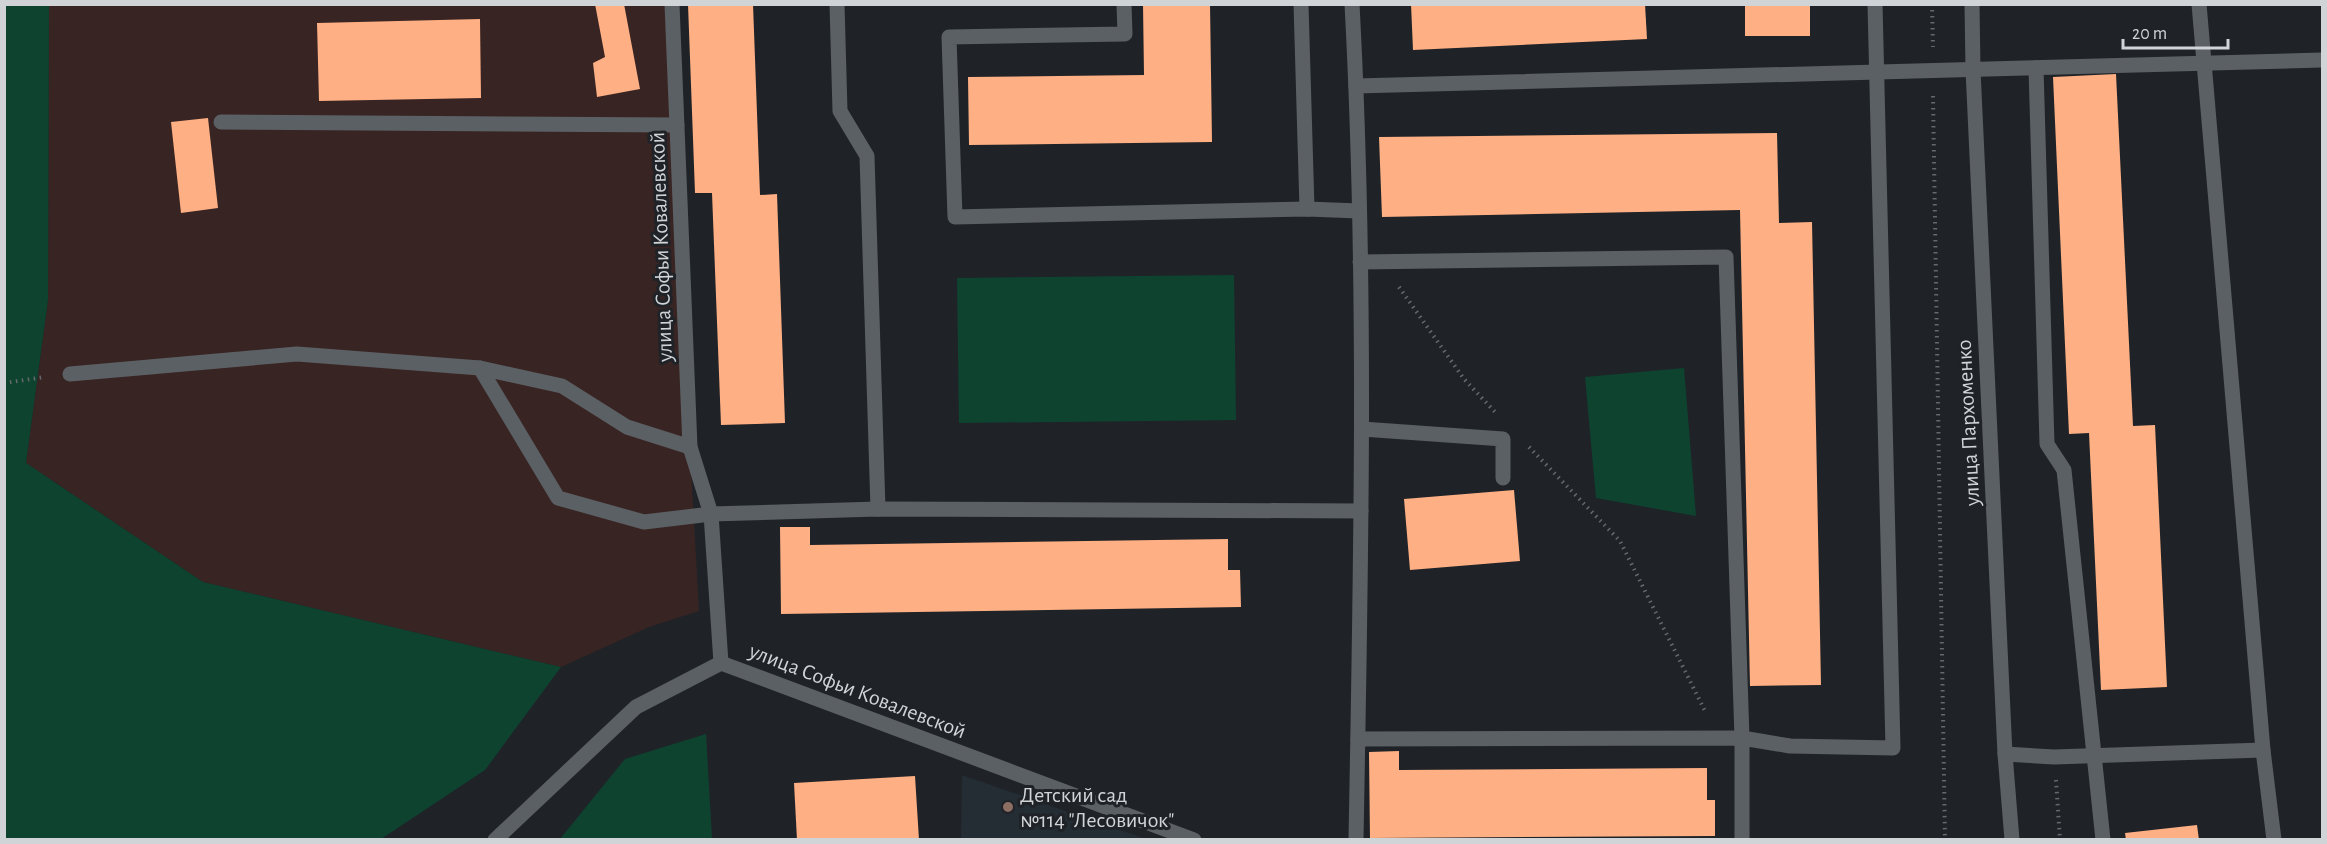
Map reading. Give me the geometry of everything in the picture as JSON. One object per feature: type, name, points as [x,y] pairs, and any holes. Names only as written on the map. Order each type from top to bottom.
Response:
[{"type":"street","name":"улица Софьи Ковалевской","points":[[672,4],[690,447],[711,514],[721,663],[1194,840]]},
{"type":"street","points":[[837,4],[840,111],[867,156],[878,509]]},
{"type":"street","points":[[1124,4],[1125,34],[949,37],[955,217],[1307,209],[1359,211]]},
{"type":"street","points":[[1301,4],[1307,209]]},
{"type":"street","points":[[1352,4],[1359,211],[1362,429],[1356,840]]},
{"type":"street","points":[[1358,739],[1718,737],[1742,738],[1790,746],[1893,748],[1875,4]]},
{"type":"street","name":"улица Пархоменко","points":[[1972,4],[1973,70],[2005,754],[2012,840]]},
{"type":"street","points":[[2199,4],[2264,750],[2274,840]]},
{"type":"street","points":[[1356,86],[2322,60]]},
{"type":"street","points":[[2036,68],[2047,444],[2064,470],[2103,840]]},
{"type":"street","points":[[221,122],[677,124]]},
{"type":"street","points":[[1360,262],[1726,257],[1742,738],[1742,840]]},
{"type":"street","points":[[70,374],[297,354],[480,368],[562,386],[627,427],[690,447]]},
{"type":"street","points":[[480,368],[558,498],[644,522],[711,514],[878,509],[1361,511]]},
{"type":"street","points":[[1362,429],[1503,439],[1503,478]]},
{"type":"street","points":[[495,840],[636,707],[721,663]]},
{"type":"street","points":[[2005,754],[2054,757],[2264,750]]},
{"type":"path","points":[[1932,4],[1945,840]]},
{"type":"path","points":[[1382,262],[1464,379],[1497,413]]},
{"type":"path","points":[[4,383],[70,374]]},
{"type":"path","points":[[1521,439],[1620,541],[1718,737]]},
{"type":"path","points":[[2054,757],[2060,840]]},
{"type":"shaded area","points":[[49,5],[665,5],[699,611],[649,627],[561,667],[203,582],[26,463],[48,300]]},
{"type":"shaded area","name":"Детский сад №114 \"Лесовичок\"","points":[[962,775],[1146,839],[961,839]]},
{"type":"green space","points":[[5,4],[49,5],[48,300],[26,463],[203,582],[561,667],[485,770],[381,839],[5,839]]},
{"type":"green space","points":[[1234,275],[1236,420],[959,423],[957,278]]},
{"type":"green space","points":[[1684,368],[1696,516],[1596,498],[1585,377]]},
{"type":"green space","points":[[706,734],[712,839],[560,839],[625,759]]},
{"type":"building","points":[[595,4],[624,4],[640,89],[597,97],[593,63],[605,57]]},
{"type":"building","points":[[688,4],[753,4],[760,195],[777,194],[785,423],[721,425],[712,193],[695,193]]},
{"type":"building","points":[[1143,4],[1210,4],[1212,142],[969,145],[968,77],[1144,75]]},
{"type":"building","points":[[1411,4],[1645,4],[1647,39],[1413,50]]},
{"type":"building","points":[[1745,4],[1810,4],[1810,36],[1745,36]]},
{"type":"building","points":[[480,19],[481,98],[319,101],[317,23]]},
{"type":"building","points":[[2116,74],[2133,426],[2155,425],[2167,687],[2101,690],[2089,433],[2069,434],[2053,77]]},
{"type":"building","points":[[208,118],[218,208],[181,213],[171,122]]},
{"type":"building","points":[[1777,133],[1779,223],[1812,222],[1821,685],[1750,686],[1740,210],[1382,217],[1379,137]]},
{"type":"building","points":[[1514,490],[1520,561],[1410,570],[1404,499]]},
{"type":"building","points":[[780,527],[810,527],[810,545],[1228,539],[1228,570],[1240,570],[1241,607],[781,614]]},
{"type":"building","points":[[1399,751],[1399,770],[1707,768],[1707,800],[1715,800],[1715,836],[1370,838],[1369,752]]},
{"type":"building","points":[[915,776],[919,840],[797,840],[794,783]]},
{"type":"building","points":[[2197,825],[2199,840],[2126,840],[2125,833]]},
{"type":"place","name":"Детский сад №114 \"Лесовичок\"","points":[[1008,807]]}]
